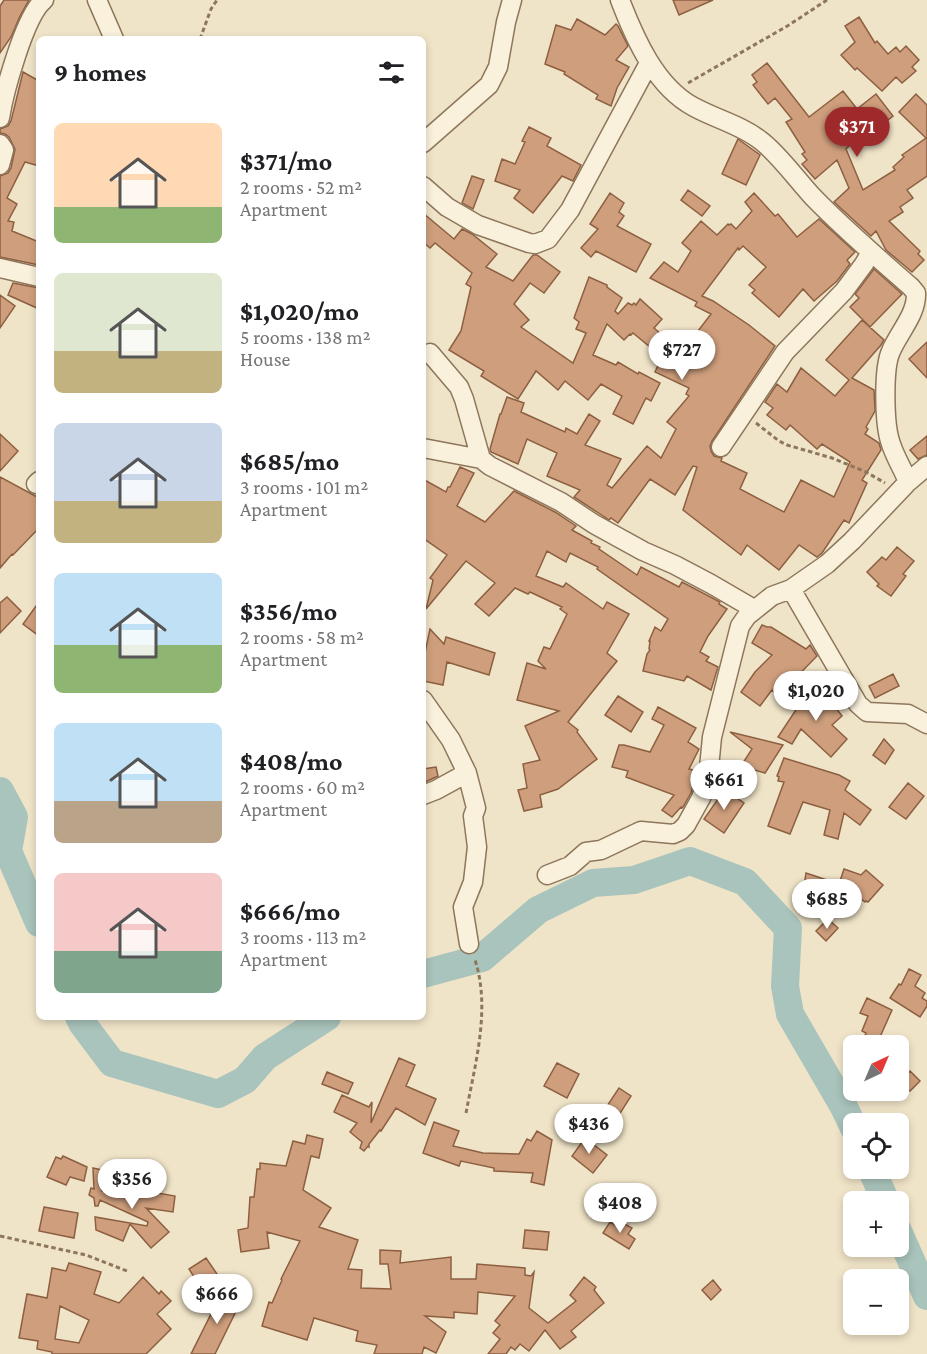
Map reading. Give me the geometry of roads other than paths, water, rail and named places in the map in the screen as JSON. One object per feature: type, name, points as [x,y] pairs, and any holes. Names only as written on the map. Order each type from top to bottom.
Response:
[{"type":"street","points":[[0,118],[4,77],[35,10],[44,0]]},
{"type":"street","points":[[97,0],[113,36]]},
{"type":"street","points":[[426,140],[489,85],[498,67],[512,0]]},
{"type":"street","points":[[620,0],[649,63],[673,91],[693,107],[740,128],[760,140],[814,198],[916,293],[916,305],[890,353],[885,380],[890,442],[904,486]]},
{"type":"street","points":[[426,189],[447,207],[478,225],[529,243],[535,244],[548,239],[570,210],[649,63]]},
{"type":"street","points":[[0,144],[4,150],[0,165]]},
{"type":"street","points":[[721,447],[785,351],[844,291],[871,252]]},
{"type":"street","points":[[0,267],[36,276]]},
{"type":"street","points":[[430,353],[459,387],[481,459]]},
{"type":"street","points":[[426,449],[481,459],[490,466],[561,502],[594,524],[643,551],[675,565],[754,609]]},
{"type":"street","points":[[548,875],[570,866],[586,852],[601,850],[641,831],[672,834],[680,831],[686,825],[701,798],[708,778],[712,737],[740,626],[754,609],[772,596],[791,589],[827,564],[904,486],[927,466]]},
{"type":"street","points":[[791,589],[858,704],[867,712],[908,714],[927,724]]},
{"type":"street","points":[[426,704],[452,740],[467,773],[476,808],[472,816],[477,847],[473,882],[463,907],[469,944]]},
{"type":"street","points":[[426,794],[467,773]]},
{"type":"waterway","points":[[0,791],[14,817],[8,851],[36,916]]},
{"type":"waterway","points":[[426,973],[482,958],[538,910],[593,883],[634,880],[690,861],[745,882],[788,928],[785,986],[790,1014],[847,1113]]},
{"type":"waterway","points":[[80,1020],[112,1063],[218,1094],[245,1080],[265,1057],[322,1020]]},
{"type":"waterway","points":[[876,1179],[881,1191]]},
{"type":"waterway","points":[[909,1256],[927,1296]]}]
